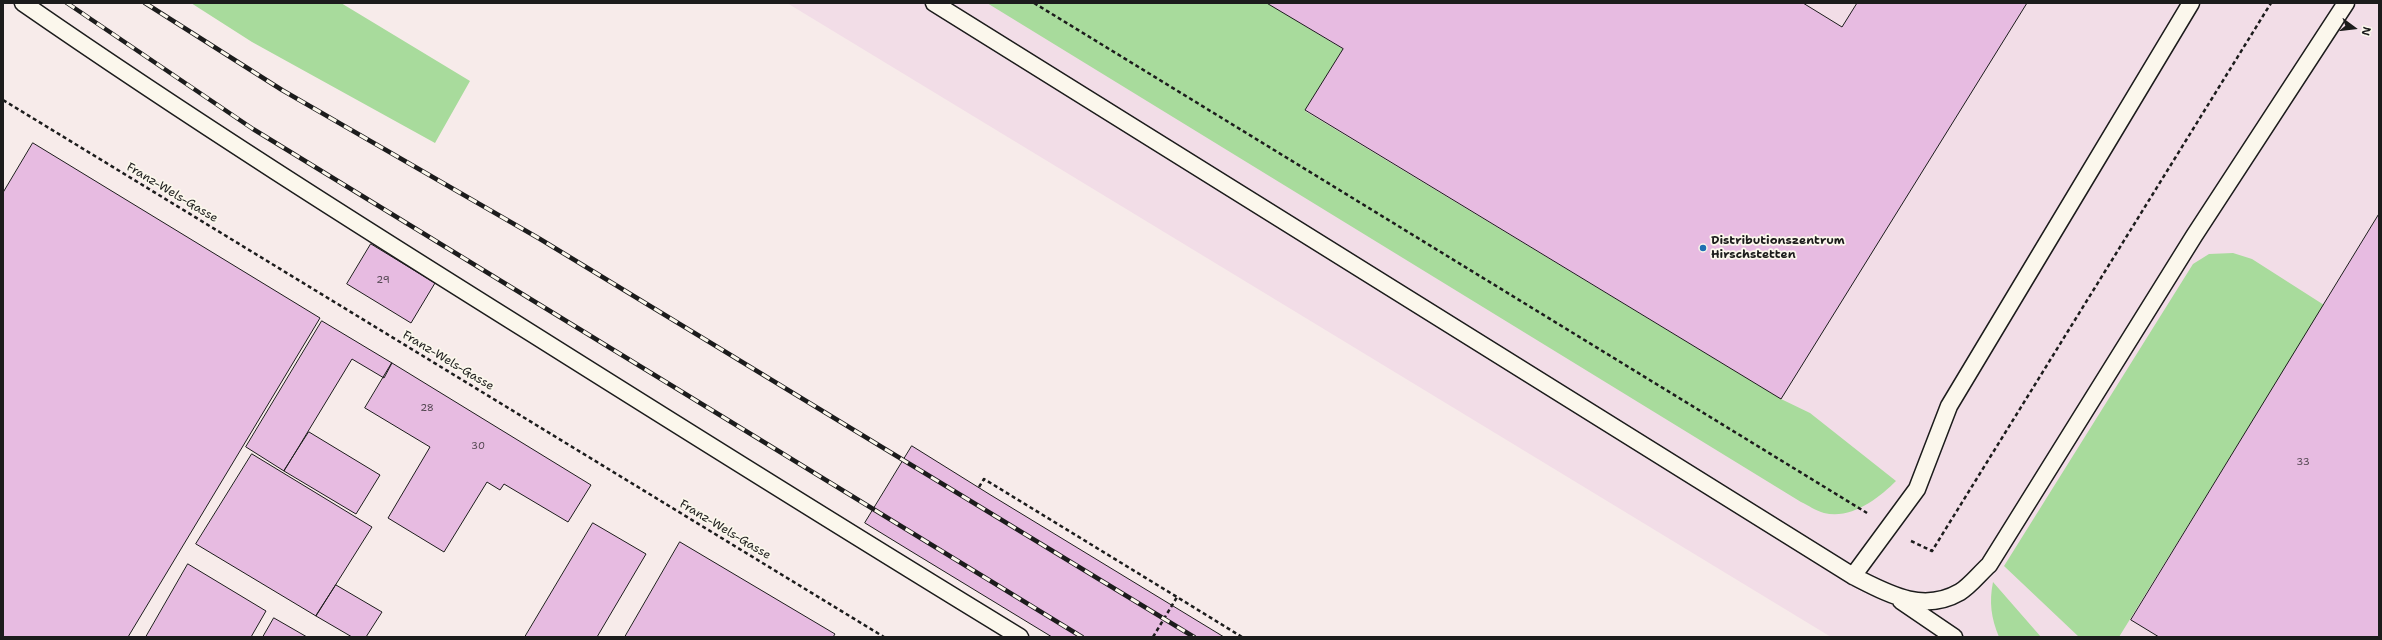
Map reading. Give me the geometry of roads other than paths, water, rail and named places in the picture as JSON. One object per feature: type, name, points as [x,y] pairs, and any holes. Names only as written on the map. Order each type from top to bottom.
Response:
[{"type":"lane","points":[[23,3],[165,99],[379,238],[874,549],[1020,637]]},
{"type":"lane","points":[[934,3],[1853,576],[1895,597],[1954,637]]},
{"type":"lane","points":[[1853,576],[1918,489],[1949,406],[2191,3]]},
{"type":"lane","points":[[1895,597],[1927,603],[1960,592],[1989,565],[2194,236],[2346,3]]},
{"type":"railway","points":[[67,3],[253,129],[1082,637]]},
{"type":"railway","points":[[145,3],[282,90],[540,239],[1194,637]]},
{"type":"place","name":"Distributionszentrum Hirschstetten","points":[[1703,248]]}]
